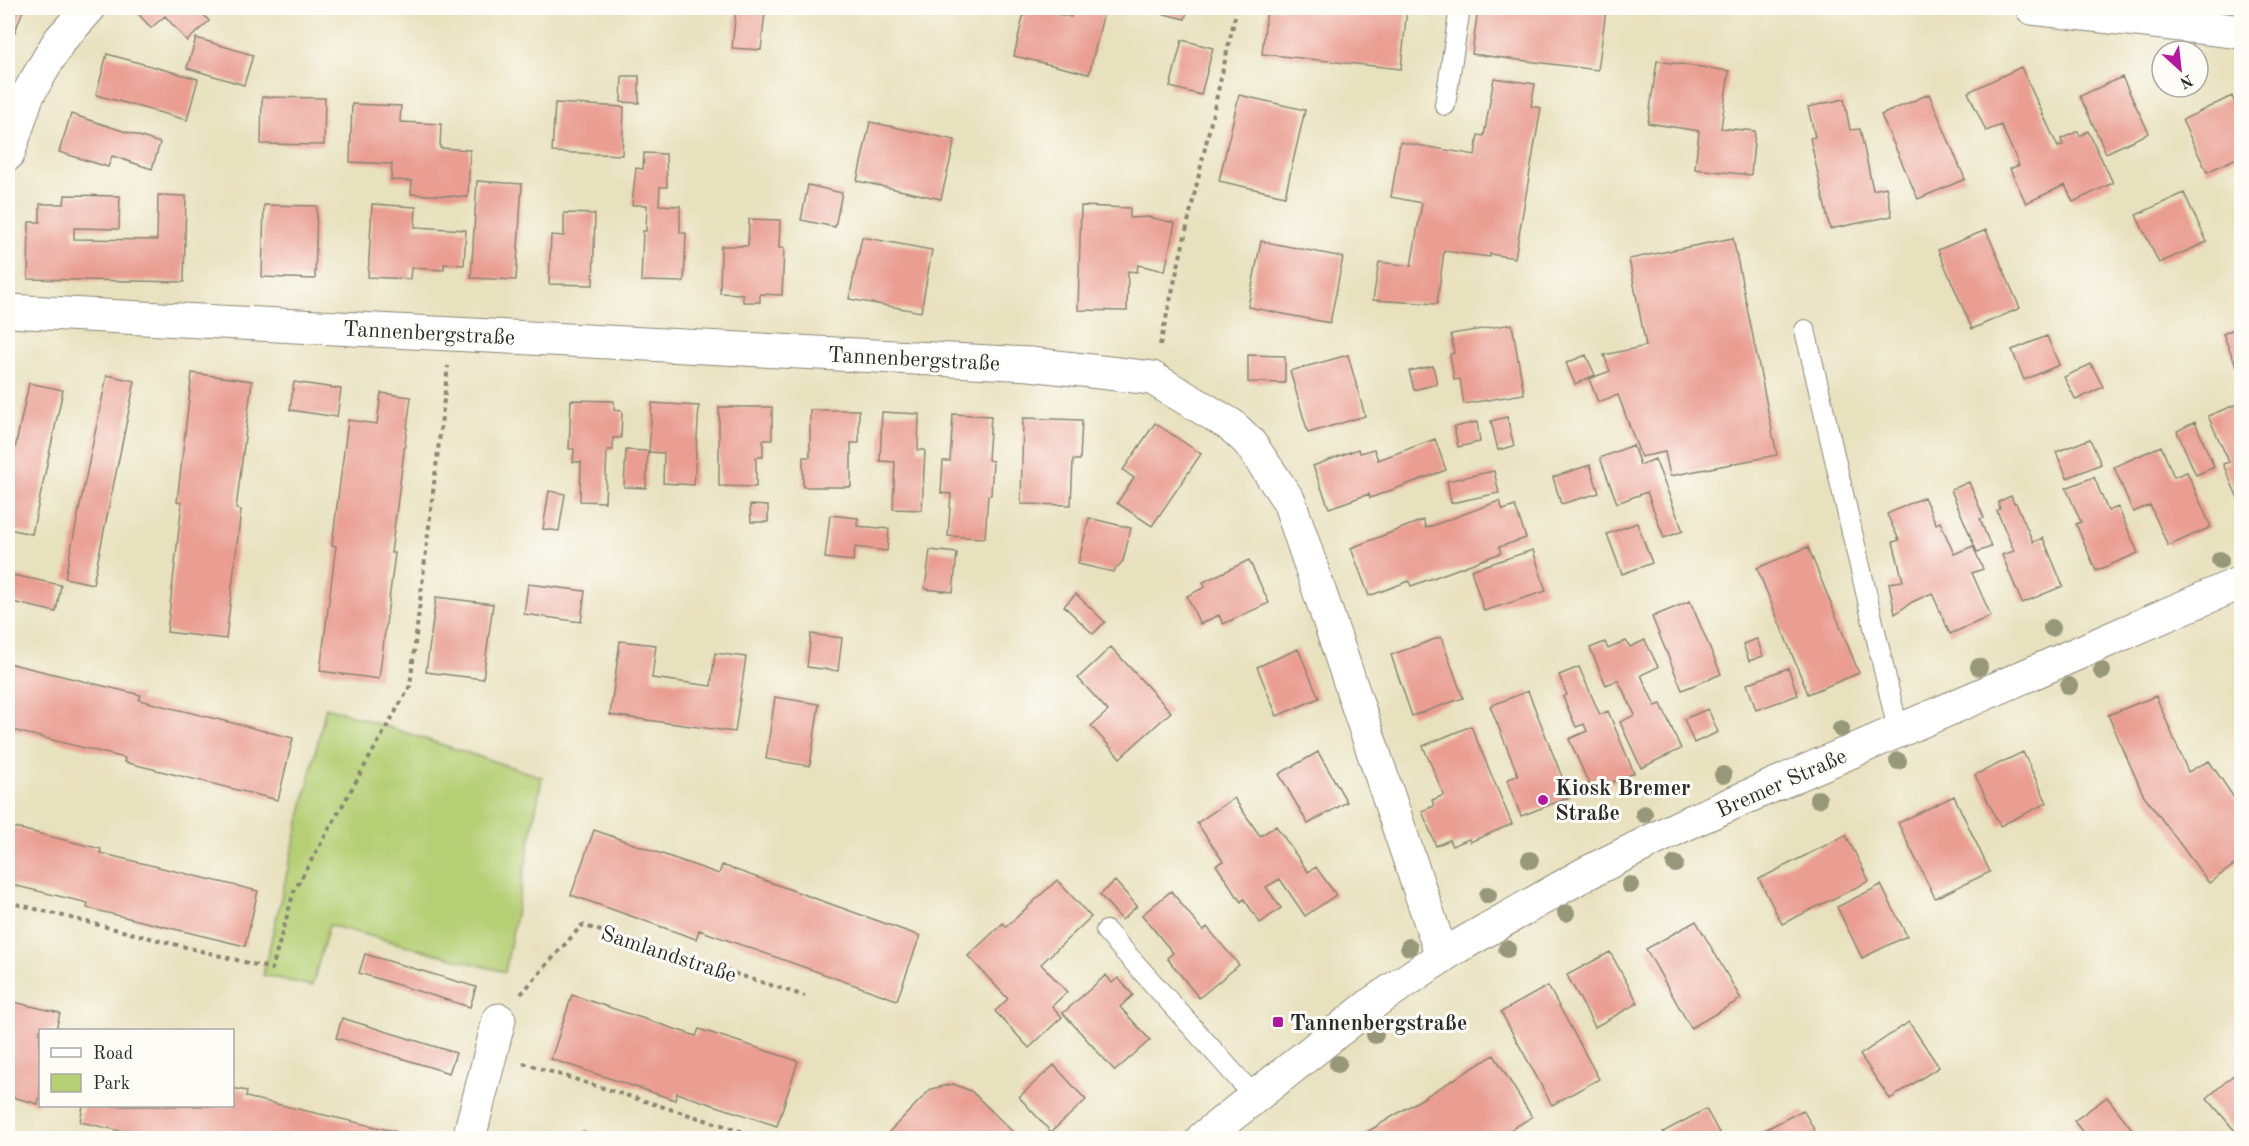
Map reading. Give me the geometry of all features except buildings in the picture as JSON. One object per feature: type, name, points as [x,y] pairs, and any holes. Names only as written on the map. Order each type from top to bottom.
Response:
[{"type":"street","points":[[8,154],[27,96],[59,41],[89,8]]},
{"type":"street","points":[[2032,8],[2241,32]]},
{"type":"street","name":"Tannenbergstraße","points":[[8,311],[453,332],[1030,364],[1152,378],[1231,425],[1249,442],[1289,501],[1442,957]]},
{"type":"street","name":"Bremer Straße","points":[[1203,1138],[1373,1003],[1442,957],[1583,875],[1681,826],[2241,582]]},
{"type":"street","points":[[469,1138],[499,1020]]},
{"type":"lane","points":[[1445,105],[1460,8]]},
{"type":"lane","points":[[1805,330],[1898,730]]},
{"type":"lane","points":[[1106,931],[1254,1096]]},
{"type":"path","points":[[1152,378],[1238,8]]},
{"type":"path","points":[[8,902],[272,969],[294,891],[410,686],[453,332]]},
{"type":"path","name":"Samlandstraße","points":[[499,1020],[582,925],[805,996]]},
{"type":"path","points":[[491,1053],[763,1138]]},
{"type":"green space","points":[[326,707],[542,777],[505,972],[329,925],[312,986],[263,975]]},
{"type":"place","name":"Kiosk Bremer Straße","points":[[1543,800]]},
{"type":"place","name":"Tannenbergstraße","points":[[1278,1022]]}]
